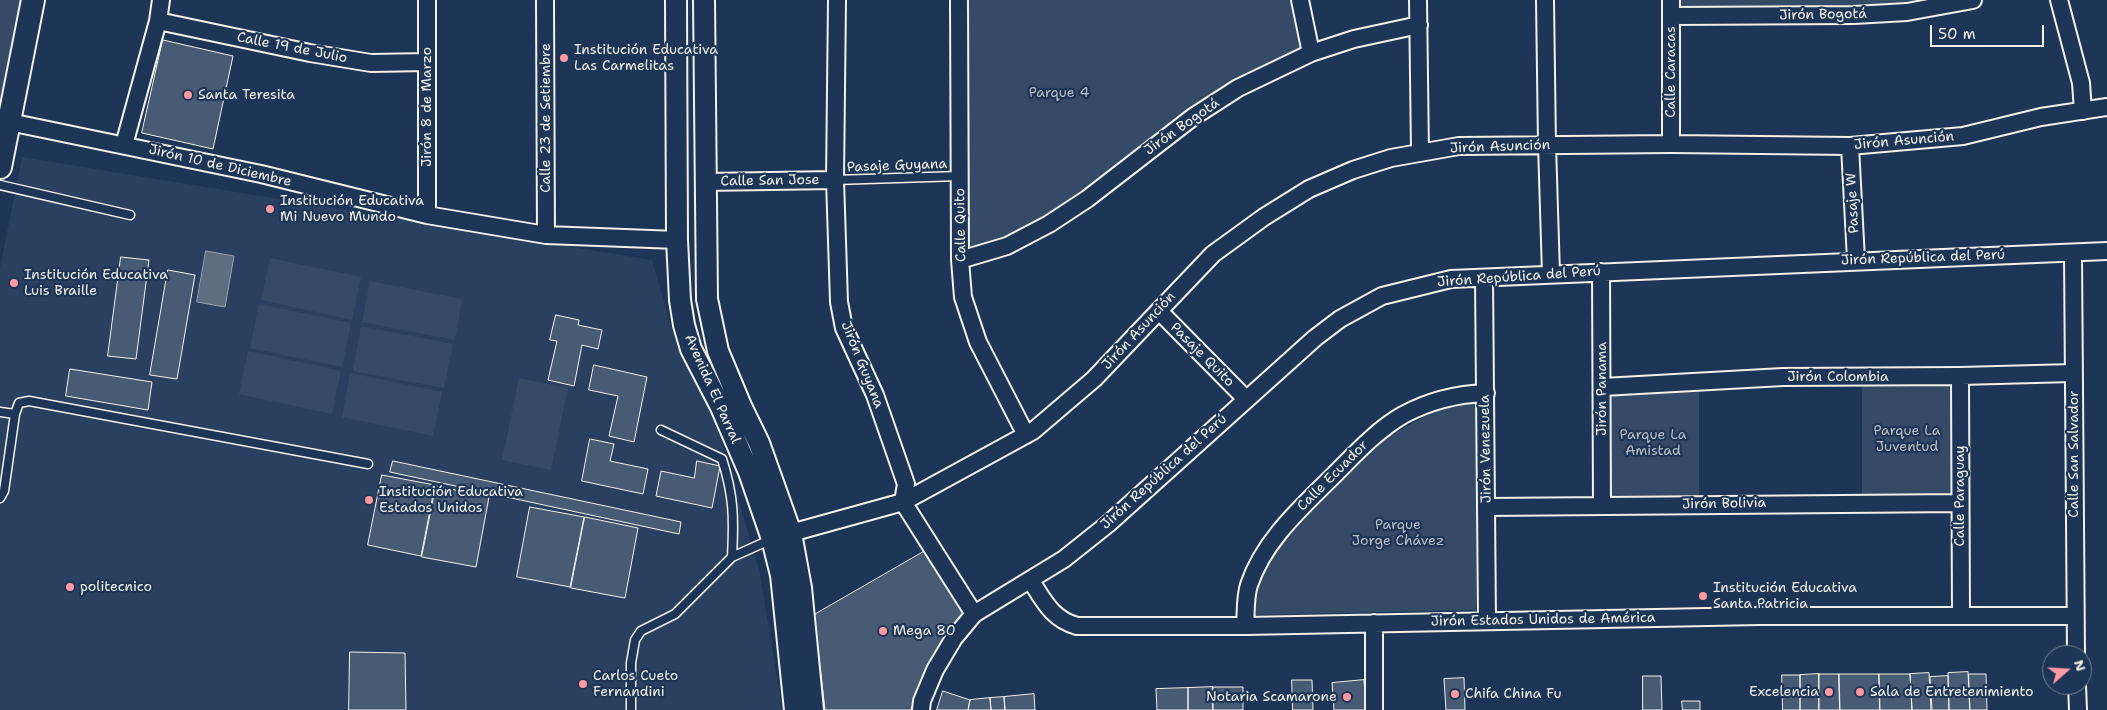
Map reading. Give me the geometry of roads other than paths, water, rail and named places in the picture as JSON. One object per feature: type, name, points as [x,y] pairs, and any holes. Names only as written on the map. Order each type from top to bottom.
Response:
[{"type":"main road","points":[[0,167],[4,121],[33,0]]},
{"type":"street","points":[[124,144],[158,21],[161,0]]},
{"type":"street","name":"Jirón 8 de Marzo","points":[[427,0],[427,215]]},
{"type":"street","name":"Calle 23 de Setiembre","points":[[546,0],[546,235]]},
{"type":"street","name":"Avenida El Parral","points":[[676,0],[677,240],[680,300],[684,325],[691,349],[721,407],[749,472],[772,539],[781,575],[795,710]]},
{"type":"street","name":"Avenida El Parral","points":[[704,0],[708,299],[711,325],[724,366],[759,443],[791,533],[801,588],[812,710]]},
{"type":"street","name":"Jirón Guyana","points":[[837,0],[835,180],[839,302],[844,328],[875,395],[906,484],[904,502]]},
{"type":"street","name":"Calle Quito","points":[[960,0],[960,260],[963,297],[978,342],[1026,435]]},
{"type":"street","points":[[1300,0],[1311,53]]},
{"type":"street","points":[[1418,0],[1420,152]]},
{"type":"street","points":[[1545,0],[1547,145],[1552,274]]},
{"type":"street","name":"Jirón Bogotá","points":[[1671,8],[1854,15],[1907,12],[1973,0]]},
{"type":"street","points":[[2059,0],[2081,83],[2083,112]]},
{"type":"street","name":"Calle Caracas","points":[[1671,8],[1671,144]]},
{"type":"street","name":"Calle 19 de Julio","points":[[158,21],[310,53],[371,63],[427,62]]},
{"type":"street","name":"Jirón Bogotá","points":[[960,260],[1007,246],[1049,224],[1087,199],[1193,117],[1238,88],[1311,53],[1354,39],[1419,25]]},
{"type":"street","name":"Jirón Asunción","points":[[772,539],[904,502],[1026,435],[1068,403],[1094,379],[1213,254],[1264,216],[1309,190],[1352,170],[1391,158],[1459,146],[1671,144],[1850,146],[1963,136],[2041,117],[2107,107]]},
{"type":"street","name":"Jirón 10 de Diciembre","points":[[4,121],[124,144],[261,174],[427,215],[546,235],[677,240]]},
{"type":"street","name":"Pasaje W","points":[[1850,146],[1856,260]]},
{"type":"street","name":"Calle San Jose","points":[[706,182],[835,180]]},
{"type":"street","name":"Jirón República del Perú","points":[[921,710],[922,701],[935,670],[954,638],[974,614],[1003,595],[1032,581],[1064,559],[1108,524],[1246,399],[1340,319],[1382,296],[1451,279],[1856,260],[2107,251]]},
{"type":"street","name":"Calle San Salvador","points":[[2073,253],[2075,645]]},
{"type":"street","name":"Jirón Panama","points":[[1601,272],[1603,387],[1602,506]]},
{"type":"street","name":"Jirón Venezuela","points":[[1484,278],[1487,620]]},
{"type":"street","name":"Pasaje Quito","points":[[1159,311],[1246,399]]},
{"type":"street","name":"Jirón Colombia","points":[[1603,387],[1783,377],[2073,373]]},
{"type":"street","name":"Calle Paraguay","points":[[1960,376],[1961,616]]},
{"type":"street","name":"Calle Ecuador","points":[[1245,626],[1248,586],[1263,556],[1286,523],[1371,438],[1401,416],[1430,403],[1461,394],[1486,392]]},
{"type":"street","points":[[904,502],[974,614]]},
{"type":"street","name":"Jirón Bolivia","points":[[1487,507],[1960,503]]},
{"type":"street","name":"Jirón Estados Unidos de América","points":[[1032,581],[1049,609],[1065,622],[1077,626],[1245,626],[1487,620],[2074,616]]},
{"type":"street","points":[[1374,623],[1374,710]]},
{"type":"street","points":[[2077,695],[2078,710]]},
{"type":"lane","name":"Pasaje Guyana","points":[[835,180],[960,176]]},
{"type":"lane","points":[[0,185],[130,215]]},
{"type":"lane","points":[[0,498],[4,491],[15,414],[19,403],[29,401],[368,464]]},
{"type":"lane","points":[[0,412],[15,414]]},
{"type":"lane","points":[[661,430],[722,459],[730,485],[734,516],[732,557]]},
{"type":"lane","points":[[632,710],[631,664],[635,640],[641,631],[675,614],[732,557],[772,539]]},
{"type":"place","name":"Institución Educativa Las Carmelitas","points":[[564,58]]},
{"type":"place","name":"Santa Teresita","points":[[188,95]]},
{"type":"place","name":"Institución Educativa Mi Nuevo Mundo","points":[[270,209]]},
{"type":"place","name":"Institución Educativa Luis Braille","points":[[14,283]]},
{"type":"place","name":"Institución Educativa Estados Unidos","points":[[369,500]]},
{"type":"place","name":"politecnico","points":[[70,587]]},
{"type":"place","name":"Institución Educativa Santa Patricia","points":[[1703,596]]},
{"type":"place","name":"Mega 80","points":[[883,631]]},
{"type":"place","name":"Carlos Cueto Fernandini","points":[[583,684]]},
{"type":"place","name":"Excelencia","points":[[1829,692]]},
{"type":"place","name":"Sala de Entretenimiento","points":[[1860,692]]},
{"type":"place","name":"Chifa China Fu","points":[[1455,694]]},
{"type":"place","name":"Notaria Scamarone","points":[[1347,697]]},
{"type":"park label","name":"Parque 4","points":[[1059,93]]},
{"type":"park label","name":"Parque La Juventud","points":[[1907,440]]},
{"type":"park label","name":"Parque La Amistad","points":[[1653,444]]},
{"type":"park label","name":"Parque Jorge Chávez","points":[[1398,534]]}]
